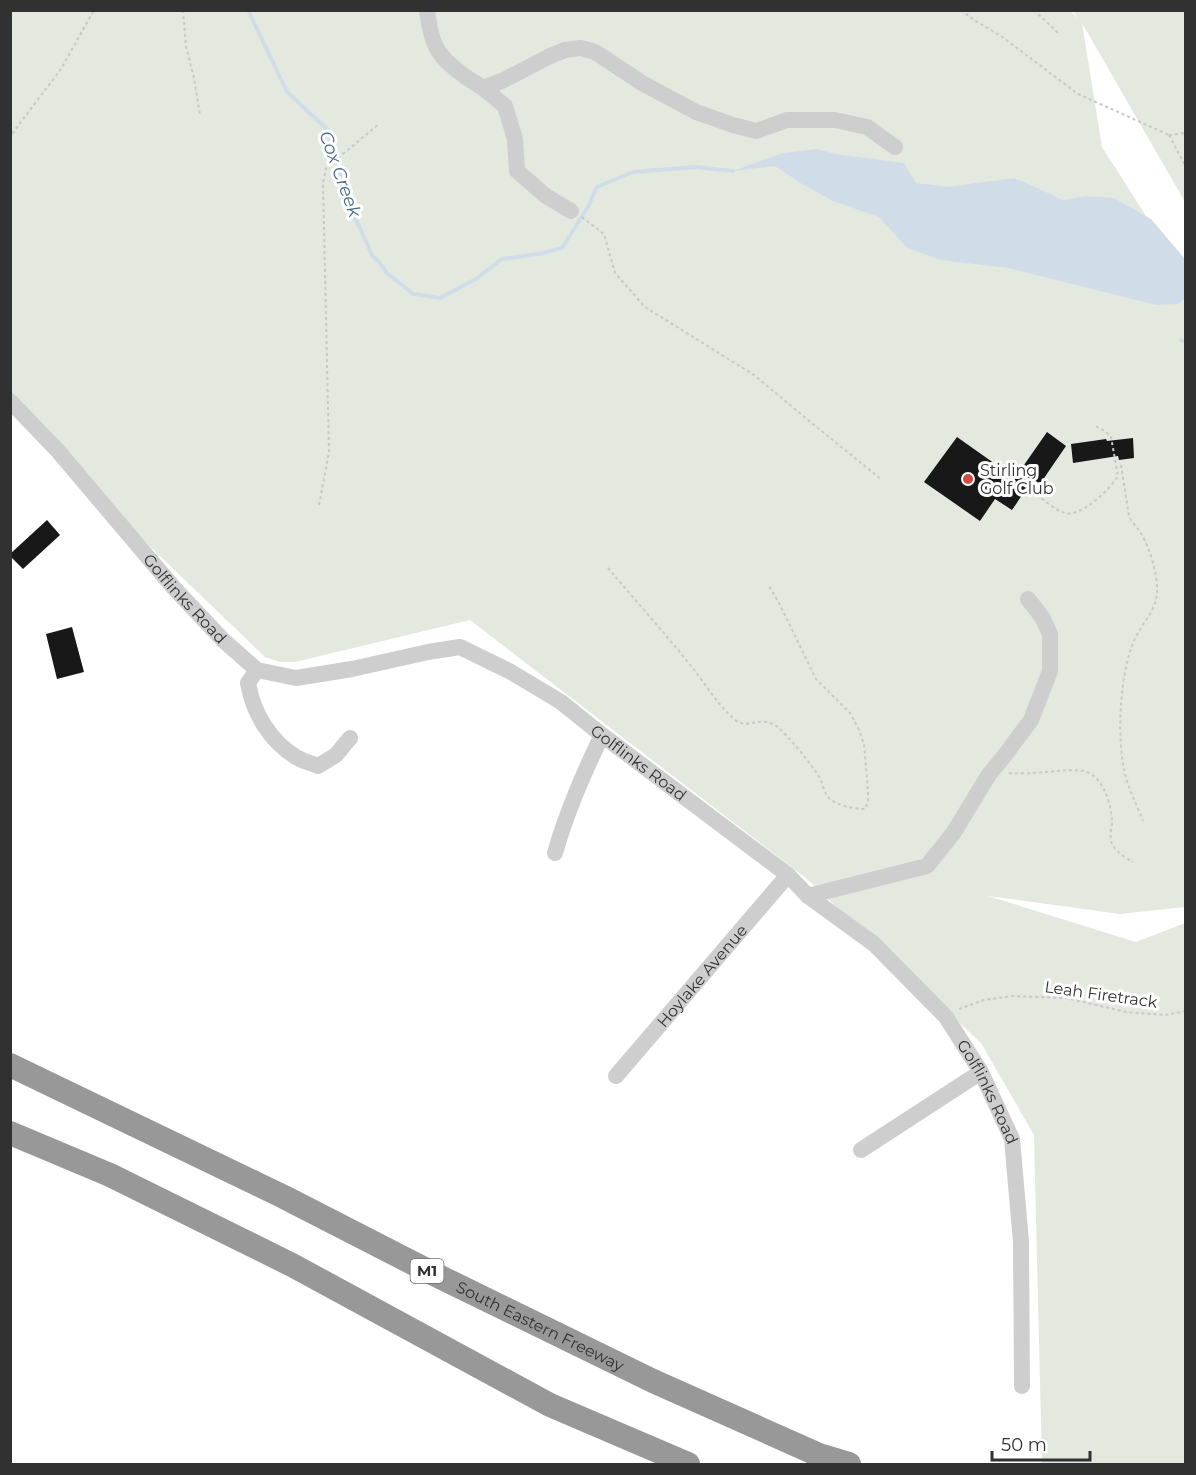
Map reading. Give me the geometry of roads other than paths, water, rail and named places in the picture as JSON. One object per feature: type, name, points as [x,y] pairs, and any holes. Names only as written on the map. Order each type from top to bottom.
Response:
[{"type":"highway","name":"South Eastern Freeway","points":[[10,1065],[273,1192],[653,1381],[819,1455],[849,1464]]},
{"type":"highway","points":[[10,1133],[110,1175],[292,1265],[550,1406],[688,1464]]},
{"type":"street","points":[[427,10],[431,32],[439,52],[462,75],[505,106],[515,139],[517,171],[546,196],[571,211]]},
{"type":"street","points":[[483,88],[557,53],[581,48],[595,52],[642,83],[696,112],[733,125],[756,131],[788,120],[835,120],[867,127],[895,147]]},
{"type":"street","name":"Golflinks Road","points":[[10,401],[58,451],[174,588],[223,640],[257,670],[296,678],[460,647],[511,672],[561,702],[788,875],[808,896],[874,944],[946,1017],[981,1072],[1012,1139],[1021,1242],[1022,1386]]},
{"type":"street","points":[[808,896],[927,866],[954,832],[988,776],[1031,720],[1050,671],[1050,634],[1042,617],[1028,599]]},
{"type":"street","points":[[257,670],[248,683],[250,698],[268,734],[296,758],[318,766],[336,755],[350,738]]},
{"type":"street","points":[[555,853],[580,779],[602,735]]},
{"type":"street","name":"Hoylake Avenue","points":[[615,1076],[788,875]]},
{"type":"street","points":[[861,1150],[981,1072]]},
{"type":"waterway","name":"Cox Creek","points":[[248,10],[287,92],[328,130],[347,200],[372,255],[386,272],[413,294],[440,298],[476,279],[502,259],[562,248],[588,207],[597,187],[633,172],[695,167],[733,171]]},
{"type":"waterway","name":"Cox Creek","points":[[1181,340],[1186,342]]},
{"type":"place","name":"Stirling Golf Club","points":[[968,479]]}]
